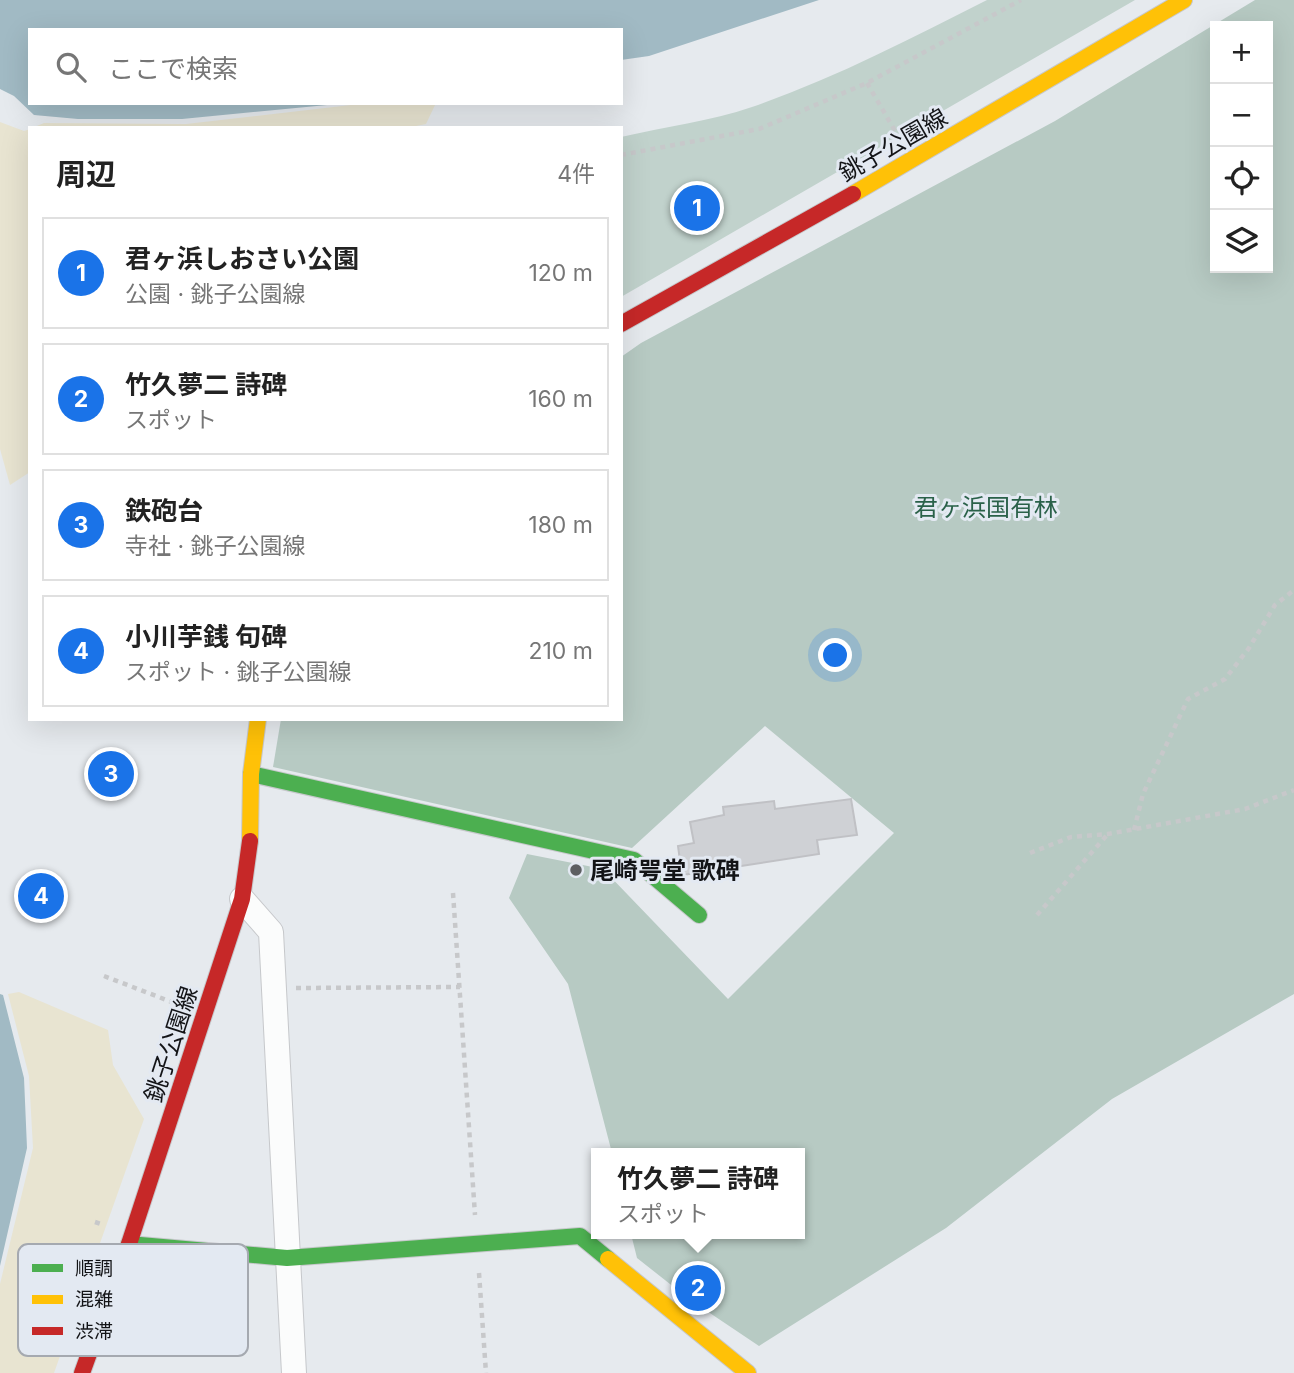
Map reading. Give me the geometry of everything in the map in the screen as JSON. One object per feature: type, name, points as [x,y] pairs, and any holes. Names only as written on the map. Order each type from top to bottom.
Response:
[{"type":"main road","name":"銚子公園線","points":[[623,323],[912,161],[1184,0]]},
{"type":"main road","name":"銚子公園線","points":[[129,1244],[242,900],[251,831],[251,774],[258,721]]},
{"type":"main road","points":[[251,774],[634,860],[699,915]]},
{"type":"main road","points":[[248,1255],[287,1258],[580,1236],[748,1373]]},
{"type":"main road","name":"銚子公園線","points":[[82,1373],[88,1356]]},
{"type":"street","points":[[242,900],[271,932],[294,1373]]},
{"type":"path","points":[[623,155],[759,129],[867,83],[1021,0]]},
{"type":"path","points":[[867,83],[912,161]]},
{"type":"path","points":[[1134,830],[1143,794],[1188,699],[1225,679],[1249,648],[1275,605],[1294,590]]},
{"type":"path","points":[[1030,853],[1071,837],[1134,830],[1245,809],[1294,790]]},
{"type":"path","points":[[1037,915],[1108,834]]},
{"type":"path","points":[[453,893],[486,1373]]},
{"type":"path","points":[[104,976],[205,1014]]},
{"type":"path","points":[[273,988],[460,987]]},
{"type":"shaded area","points":[[987,0],[1135,0],[623,296],[623,137],[752,107],[871,58]]},
{"type":"green space","name":"君ヶ浜国有林","points":[[1255,0],[1294,0],[1294,994],[1112,1099],[946,1228],[759,1346],[689,1299],[637,1258],[632,1239],[805,1239],[805,1148],[611,1148],[568,984],[509,898],[527,854],[603,869],[728,999],[894,833],[765,726],[632,848],[273,767],[281,721],[623,721],[623,356],[641,343],[1055,121],[1210,27],[1210,273],[1273,273],[1273,21],[1220,21]]},
{"type":"sand","points":[[351,105],[435,105],[426,124],[416,126],[37,126],[44,123],[186,124]]},
{"type":"sand","points":[[0,122],[24,131],[28,130],[28,473],[10,485],[0,449]]},
{"type":"sand","points":[[19,992],[108,1030],[113,1065],[144,1119],[100,1244],[18,1244],[18,1356],[60,1356],[54,1373],[0,1373],[0,1284],[33,1148],[29,1076],[8,994]]},
{"type":"water","points":[[0,0],[819,0],[649,56],[623,60],[623,28],[28,28],[28,105],[327,105],[182,119],[78,119],[34,115],[14,96],[0,89]]},
{"type":"water","points":[[0,994],[3,995],[24,1078],[27,1148],[0,1266]]},
{"type":"building","points":[[851,799],[857,835],[817,840],[819,854],[682,875],[678,846],[694,843],[690,822],[724,815],[723,807],[774,801],[775,809]]},
{"type":"traffic: fast","points":[[251,774],[634,860],[699,915]]},
{"type":"traffic: fast","points":[[248,1255],[287,1258],[580,1236],[608,1259]]},
{"type":"traffic: slow","points":[[853,194],[1184,0]]},
{"type":"traffic: slow","points":[[250,841],[251,774],[258,721]]},
{"type":"traffic: slow","points":[[608,1259],[748,1373]]},
{"type":"traffic: jam","points":[[623,323],[853,194]]},
{"type":"traffic: jam","points":[[129,1244],[242,899],[250,841]]},
{"type":"traffic: jam","points":[[82,1373],[88,1356]]},
{"type":"place","name":"君ヶ浜しおさい公園","points":[[697,208]]},
{"type":"place","name":"鉄砲台","points":[[111,774]]},
{"type":"place","name":"尾崎咢堂 歌碑","points":[[576,870]]},
{"type":"place","name":"小川芋銭 句碑","points":[[41,896]]},
{"type":"place","name":"竹久夢二 詩碑","points":[[698,1288]]}]
